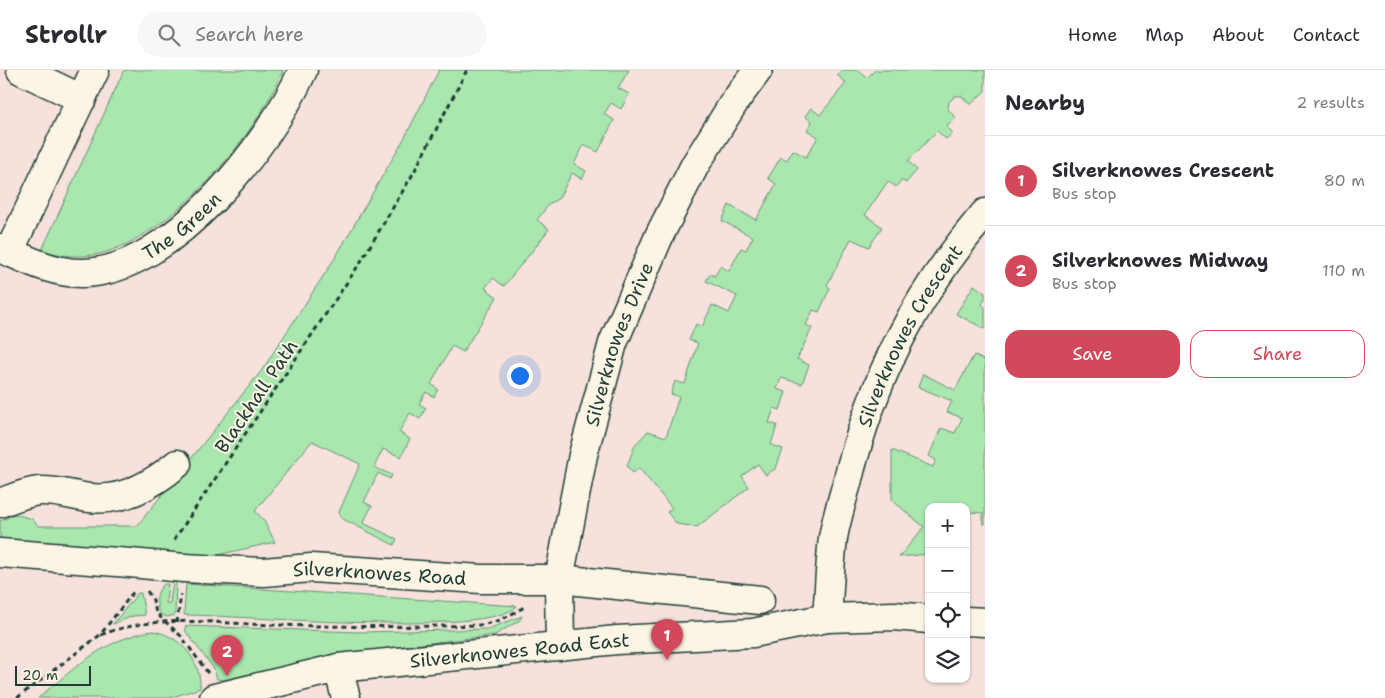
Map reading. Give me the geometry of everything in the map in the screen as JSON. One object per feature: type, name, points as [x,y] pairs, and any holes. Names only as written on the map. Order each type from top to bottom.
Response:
[{"type":"street","points":[[21,70],[82,99]]},
{"type":"street","points":[[4,250],[95,70]]},
{"type":"street","name":"The Green","points":[[4,250],[63,273],[84,274],[125,264],[148,253],[196,217],[236,173],[277,118],[303,70]]},
{"type":"street","name":"Silverknowes Drive","points":[[560,646],[559,579],[583,454],[613,343],[660,234],[696,165],[735,101],[758,70]]},
{"type":"street","name":"Silverknowes Crescent","points":[[827,618],[834,536],[856,445],[876,389],[910,318],[953,251],[985,213]]},
{"type":"street","points":[[0,503],[24,494],[40,491],[93,499],[126,494],[161,477],[177,464]]},
{"type":"street","name":"Silverknowes Road","points":[[0,553],[136,573],[176,558],[264,572],[311,568],[481,579],[559,579],[760,600]]},
{"type":"street","points":[[827,618],[894,616],[925,619]]},
{"type":"street","name":"Silverknowes Road East","points":[[219,696],[338,668],[560,646],[753,633],[827,618]]},
{"type":"street","points":[[970,621],[985,622]]},
{"type":"street","points":[[338,668],[346,698]]},
{"type":"path","name":"Blackhall Path","points":[[176,558],[190,519],[360,263],[414,172],[467,70]]},
{"type":"path","points":[[100,635],[136,573]]},
{"type":"path","points":[[17,698],[100,635],[130,626],[213,620],[266,625],[360,627],[481,625],[501,620],[519,611],[559,579]]},
{"type":"path","points":[[145,588],[153,600],[156,613],[194,650],[219,696]]},
{"type":"green space","points":[[124,70],[283,70],[253,125],[232,153],[208,181],[182,206],[154,228],[126,244],[99,254],[70,256],[42,250]]},
{"type":"green space","points":[[439,70],[629,70],[618,88],[629,94],[621,109],[611,103],[604,114],[614,120],[598,152],[584,145],[574,164],[586,171],[582,179],[572,173],[559,198],[549,204],[537,220],[549,229],[544,236],[504,286],[493,278],[485,288],[497,297],[463,352],[452,346],[431,384],[438,389],[434,397],[426,392],[419,404],[426,408],[420,419],[410,413],[399,432],[410,439],[401,457],[383,449],[374,467],[392,475],[390,479],[378,473],[364,502],[372,506],[363,523],[397,539],[394,545],[341,518],[339,512],[360,464],[312,441],[255,511],[263,519],[275,542],[213,556],[0,542],[0,521],[15,514],[32,519],[38,526],[137,526],[262,370],[335,258],[405,137]]},
{"type":"green space","points":[[842,70],[858,70],[867,78],[875,70],[985,70],[985,91],[970,105],[962,96],[955,96],[949,102],[948,109],[956,118],[946,126],[953,133],[946,139],[937,131],[908,161],[917,170],[906,183],[901,180],[896,187],[888,181],[865,215],[882,227],[869,247],[851,239],[827,285],[830,288],[819,312],[813,310],[806,325],[812,328],[797,359],[809,365],[802,384],[781,378],[777,389],[786,392],[780,410],[774,408],[769,423],[777,425],[771,445],[783,449],[776,468],[766,475],[758,464],[742,476],[749,487],[697,527],[677,524],[667,512],[672,508],[639,468],[633,473],[627,466],[635,445],[648,431],[666,437],[679,397],[671,394],[675,381],[685,384],[698,343],[689,340],[696,324],[702,327],[712,305],[729,313],[737,296],[706,281],[710,274],[715,276],[720,266],[729,271],[741,248],[746,250],[753,237],[722,221],[729,205],[756,220],[776,184],[768,178],[781,157],[787,160],[793,150],[806,157],[818,137],[807,130],[812,122],[805,116],[811,108],[820,115],[846,83],[837,75]]},
{"type":"green space","points":[[974,285],[985,293],[985,299],[982,304],[985,307],[985,329],[956,314]]},
{"type":"green space","points":[[974,355],[985,361],[985,524],[983,524],[983,513],[970,512],[970,503],[925,503],[925,554],[899,557],[924,527],[892,500],[892,450],[933,467],[936,460],[929,456],[941,428],[955,433],[962,418],[947,412],[952,401],[918,387],[923,374],[955,390]]},
{"type":"green space","points":[[173,581],[176,582],[175,615],[167,617],[160,614],[157,598],[161,587],[164,584],[168,584],[166,603],[170,603]]},
{"type":"green space","points":[[186,584],[517,606],[497,616],[461,621],[413,623],[305,621],[184,615]]},
{"type":"green space","points":[[138,593],[141,593],[145,615],[133,616],[113,624]]},
{"type":"green space","points":[[522,616],[520,620],[495,635],[379,649],[280,667],[223,680],[217,679],[214,669],[186,632],[185,626],[360,632],[488,629]]},
{"type":"green space","points":[[152,631],[171,637],[187,650],[197,668],[200,688],[170,698],[38,698],[91,656],[119,641]]},
{"type":"place","name":"Silverknowes Crescent","points":[[667,660]]},
{"type":"place","name":"Silverknowes Midway","points":[[227,676]]}]
